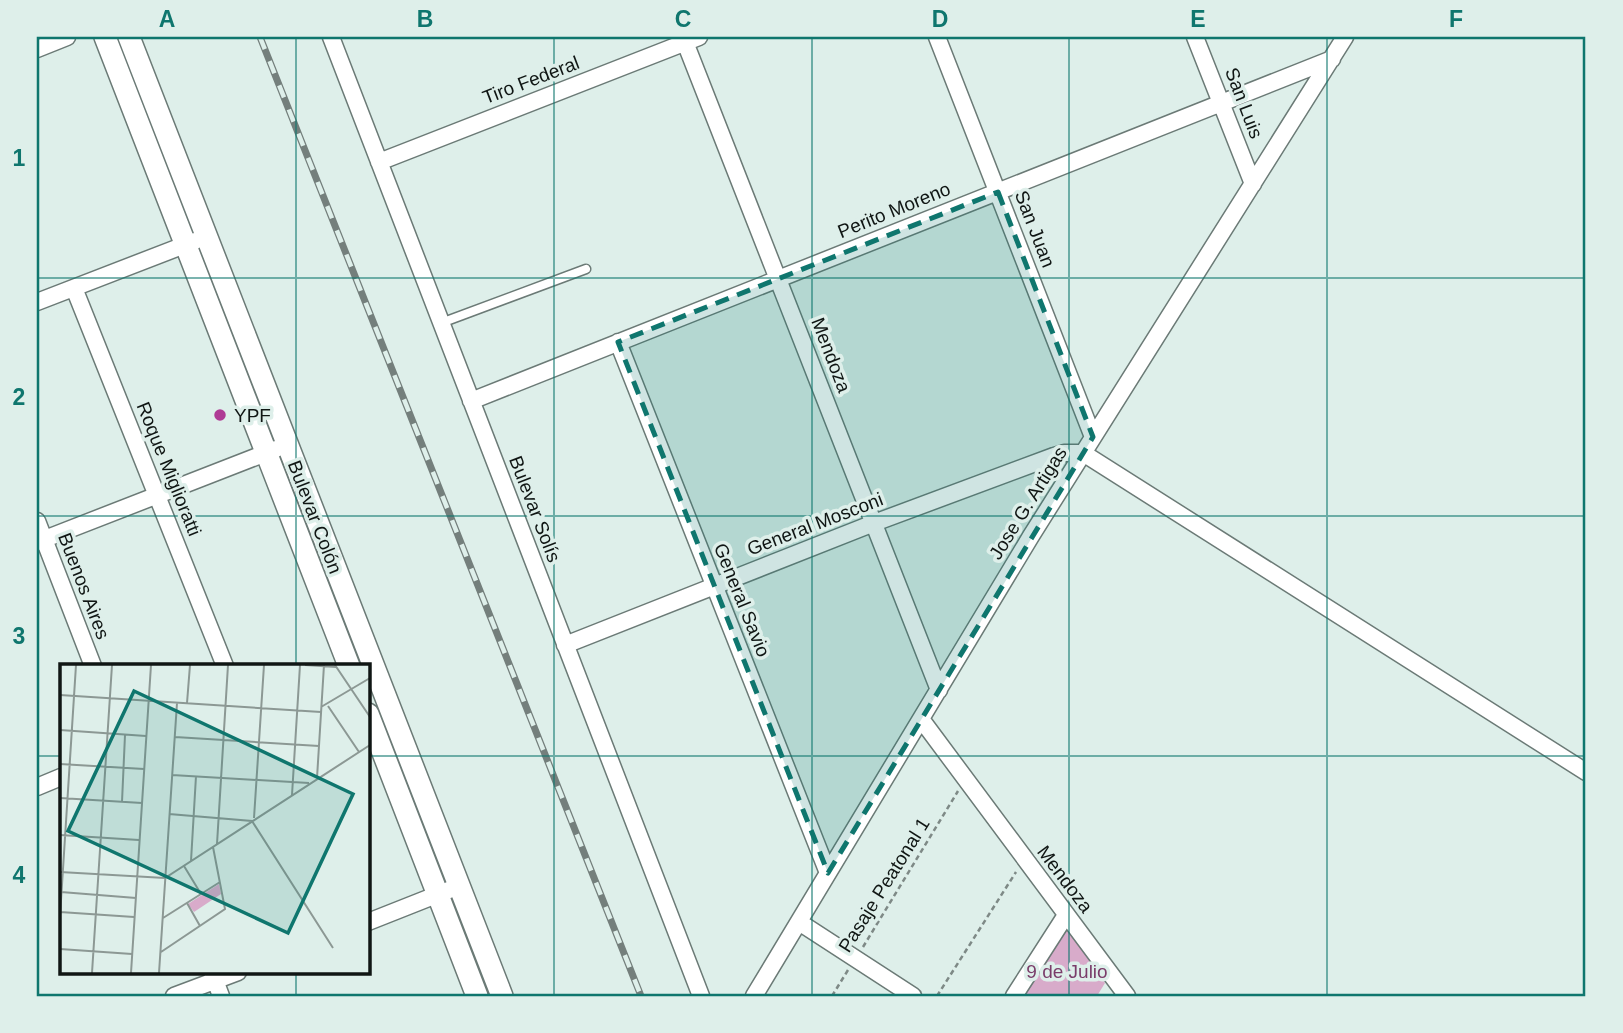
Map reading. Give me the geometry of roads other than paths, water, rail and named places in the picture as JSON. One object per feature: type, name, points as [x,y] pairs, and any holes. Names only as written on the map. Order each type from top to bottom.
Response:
[{"type":"main road","name":"Bulevar Colón","points":[[104,37],[348,664]]},
{"type":"main road","name":"Bulevar Colón","points":[[129,37],[502,996]]},
{"type":"main road","points":[[369,717],[478,996]]},
{"type":"street","points":[[37,49],[67,37]]},
{"type":"street","name":"Bulevar Solís","points":[[331,37],[701,996]]},
{"type":"street","name":"San Juan","points":[[937,37],[1093,437]]},
{"type":"street","name":"San Luis","points":[[1195,37],[1253,184]]},
{"type":"street","name":"Jose G. Artigas","points":[[754,996],[1083,453],[1345,37]]},
{"type":"street","name":"Tiro Federal","points":[[379,162],[689,39]]},
{"type":"street","name":"Mendoza","points":[[689,39],[939,690]]},
{"type":"street","name":"Perito Moreno","points":[[471,401],[1332,59]]},
{"type":"street","points":[[37,302],[207,237]]},
{"type":"street","name":"Roque Miglioratti","points":[[74,288],[224,664]]},
{"type":"street","name":"General Savio","points":[[618,342],[828,873]]},
{"type":"street","points":[[40,541],[288,444]]},
{"type":"street","name":"General Mosconi","points":[[565,645],[874,523],[1064,453],[1083,453]]},
{"type":"street","points":[[1083,453],[1586,772]]},
{"type":"street","name":"Buenos Aires","points":[[37,521],[40,541],[92,664]]},
{"type":"street","points":[[351,664],[370,657]]},
{"type":"street","name":"Mendoza","points":[[921,719],[1127,996]]},
{"type":"street","points":[[37,787],[60,777]]},
{"type":"street","points":[[369,922],[459,886]]},
{"type":"street","points":[[1014,996],[1066,915]]},
{"type":"street","points":[[799,922],[913,996]]},
{"type":"street","points":[[174,996],[213,976],[221,996]]},
{"type":"lane","points":[[149,152],[171,144]]},
{"type":"lane","points":[[441,323],[586,269]]},
{"type":"lane","points":[[236,376],[258,368]]},
{"type":"railway","points":[[260,37],[641,996]]},
{"type":"place","name":"YPF","points":[[220,415]]},
{"type":"park label","name":"9 de Julio","points":[[1067,971]]}]
